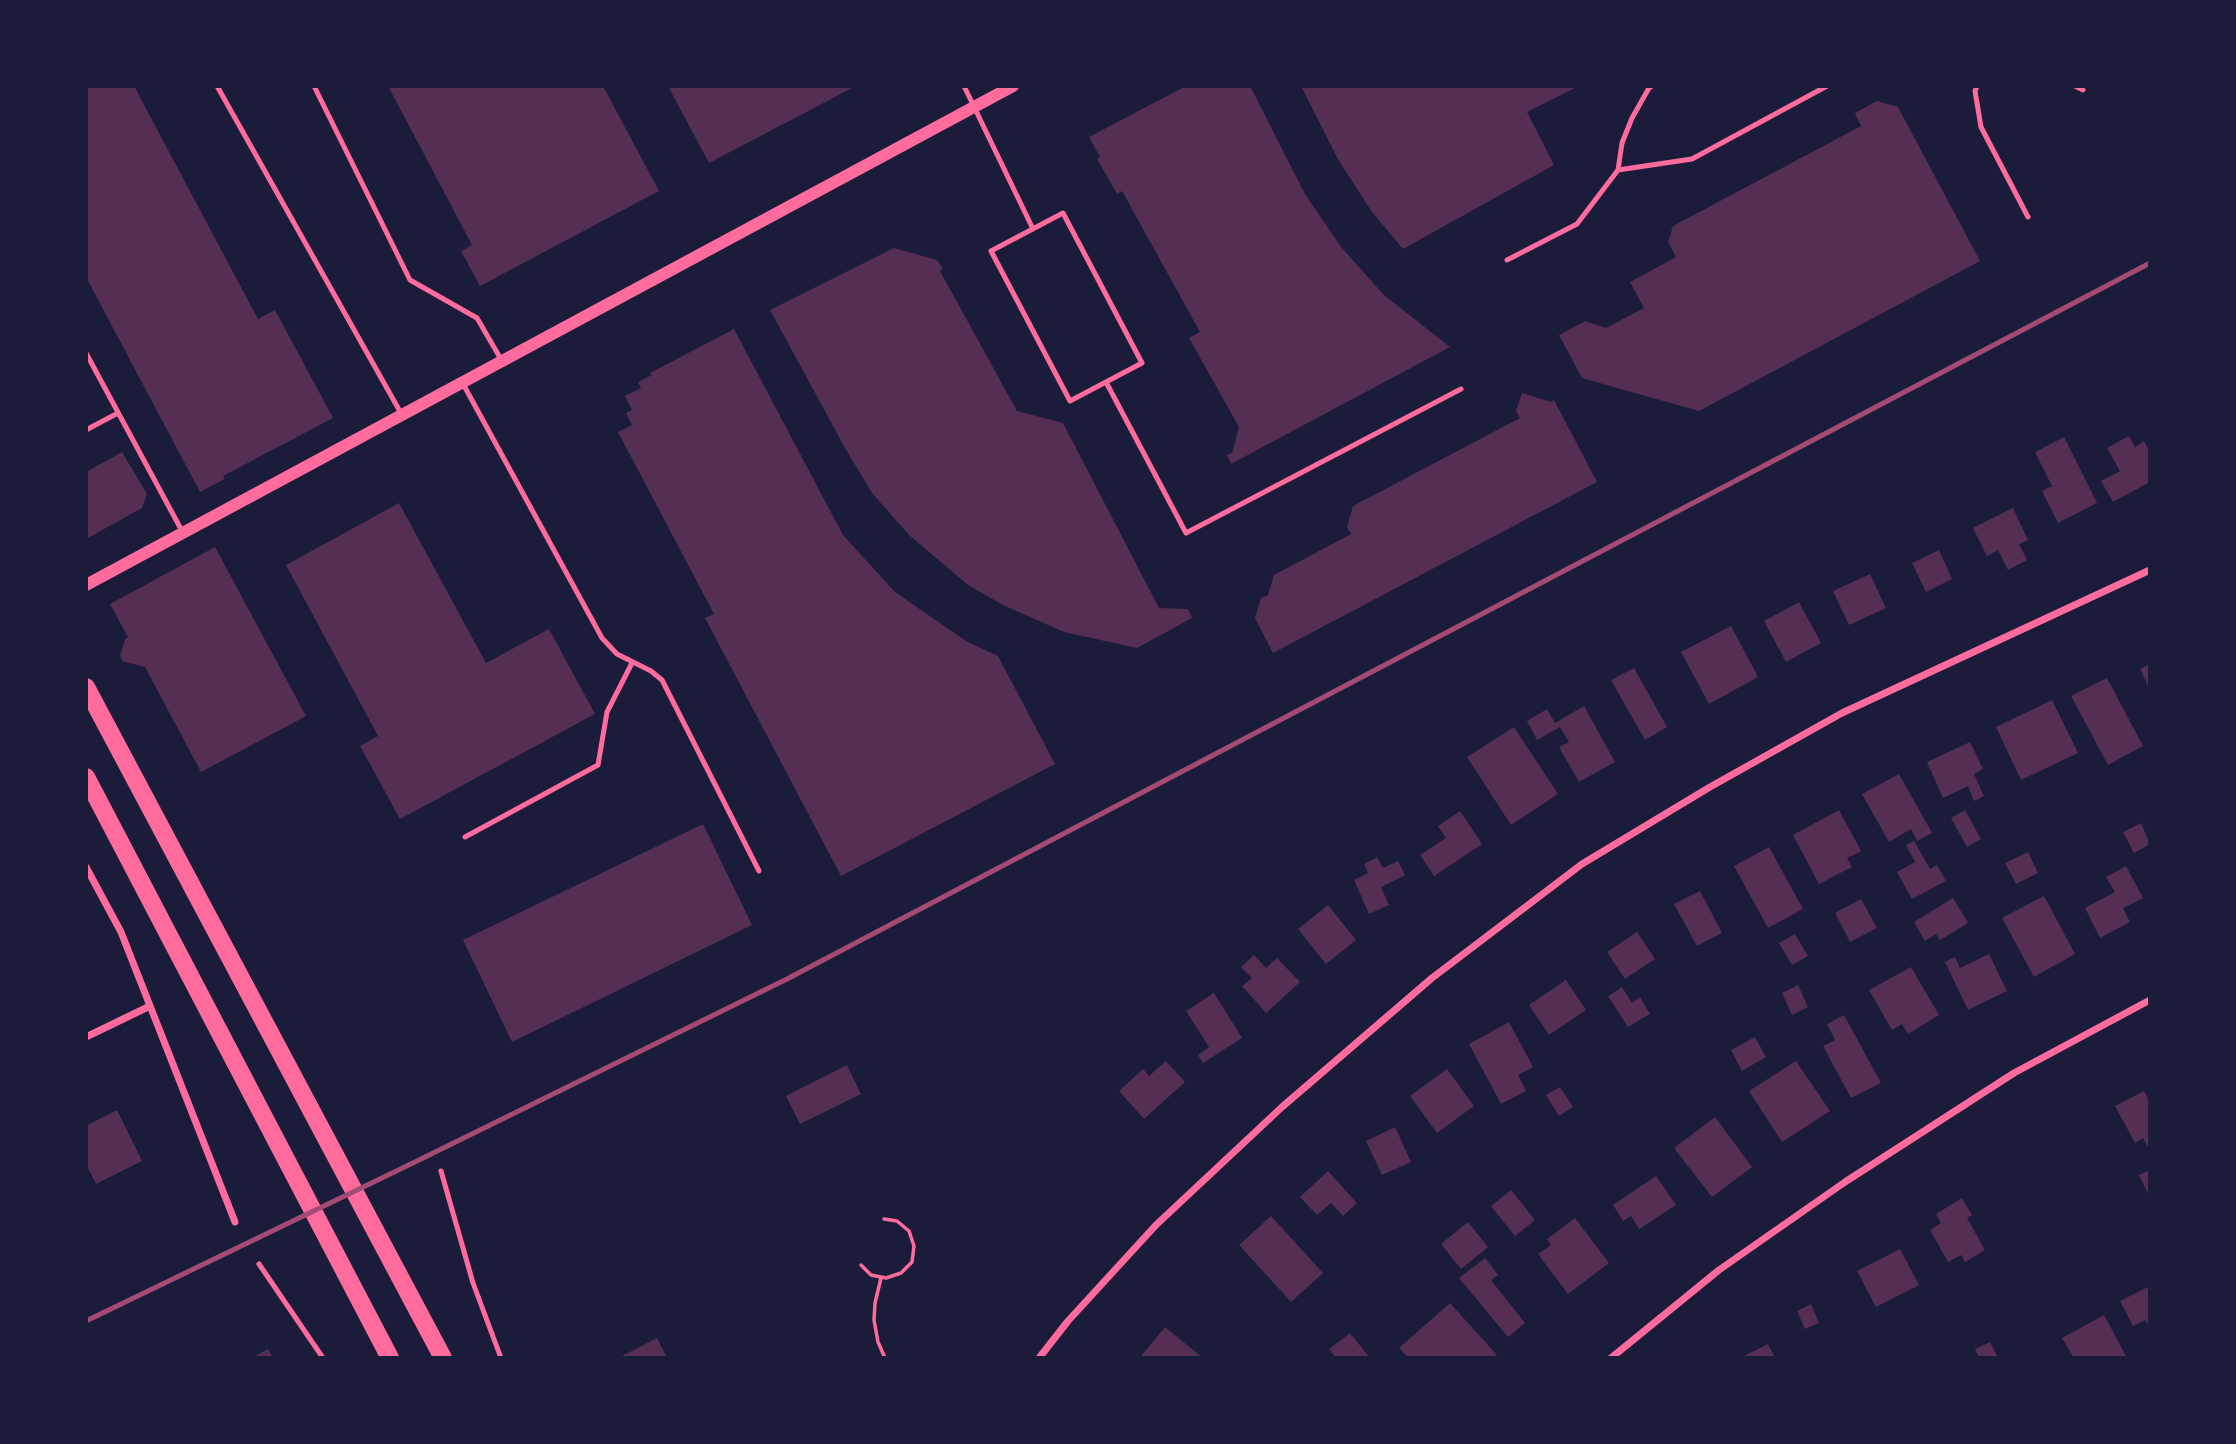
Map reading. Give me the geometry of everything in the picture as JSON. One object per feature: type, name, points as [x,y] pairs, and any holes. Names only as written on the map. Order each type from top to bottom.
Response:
[{"type":"main road","points":[[86,687],[443,1358]]},
{"type":"main road","points":[[86,777],[390,1358]]},
{"type":"street","points":[[86,585],[1013,86]]},
{"type":"street","points":[[1039,1358],[1068,1321],[1156,1225],[1282,1107],[1433,978],[1582,864],[1710,787],[1842,713],[2150,570]]},
{"type":"street","points":[[86,867],[121,932],[235,1222]]},
{"type":"street","points":[[1611,1358],[1720,1270],[1845,1182],[2014,1073],[2150,1000]]},
{"type":"street","points":[[86,1037],[150,1006]]},
{"type":"lane","points":[[217,86],[402,415]]},
{"type":"lane","points":[[314,86],[410,279],[477,318],[502,361]]},
{"type":"lane","points":[[964,86],[976,106],[1033,229]]},
{"type":"lane","points":[[1507,260],[1577,224],[1618,170],[1622,143],[1632,118],[1652,86]]},
{"type":"lane","points":[[1618,170],[1692,159],[1827,86]]},
{"type":"lane","points":[[1977,86],[1975,91],[1981,127],[2028,217]]},
{"type":"lane","points":[[2075,86],[2083,90]]},
{"type":"lane","points":[[1063,213],[1142,363],[1070,401],[991,251],[1033,229],[1063,213]]},
{"type":"lane","points":[[86,353],[183,533]]},
{"type":"lane","points":[[462,382],[602,638],[617,654],[651,671],[662,680],[759,871]]},
{"type":"lane","points":[[1106,382],[1186,533],[1461,389]]},
{"type":"lane","points":[[86,430],[118,413]]},
{"type":"lane","points":[[465,837],[598,765],[607,712],[632,663]]},
{"type":"lane","points":[[441,1171],[472,1283],[501,1358]]},
{"type":"lane","points":[[259,1264],[323,1358]]},
{"type":"path","points":[[861,1265],[871,1275],[891,1278],[905,1270],[912,1262],[914,1241],[909,1231],[897,1221],[884,1219]]},
{"type":"path","points":[[881,1278],[874,1320],[878,1342],[885,1358]]},
{"type":"building","points":[[86,86],[134,86],[258,319],[275,310],[333,418],[223,476],[225,479],[200,492],[86,277]]},
{"type":"building","points":[[388,86],[603,86],[659,191],[480,286],[461,251],[472,245]]},
{"type":"building","points":[[668,86],[856,86],[709,163]]},
{"type":"building","points":[[1186,86],[1250,86],[1305,194],[1341,247],[1384,295],[1450,347],[1231,464],[1227,455],[1232,453],[1239,427],[1189,338],[1200,332],[1122,191],[1117,194],[1097,159],[1100,157],[1089,137]]},
{"type":"building","points":[[1301,86],[1579,86],[1527,112],[1554,165],[1403,249],[1372,212],[1339,161]]},
{"type":"building","points":[[1877,101],[1898,107],[1980,261],[1699,411],[1582,378],[1559,335],[1585,321],[1606,328],[1644,308],[1630,282],[1676,257],[1668,242],[1673,226],[1861,126],[1855,113]]},
{"type":"building","points":[[894,248],[937,260],[943,269],[940,271],[1017,411],[1063,423],[1159,608],[1188,609],[1192,618],[1137,648],[1064,632],[1003,605],[968,585],[909,535],[872,493],[770,310]]},
{"type":"building","points":[[734,329],[843,535],[895,592],[966,641],[998,656],[1055,764],[841,876],[705,618],[714,614],[618,432],[632,425],[626,413],[632,410],[625,396],[641,388],[638,382]]},
{"type":"building","points":[[1522,393],[1551,402],[1554,400],[1597,482],[1273,653],[1255,618],[1261,598],[1268,595],[1274,575],[1351,534],[1347,527],[1353,506],[1520,418],[1516,411]]},
{"type":"building","points":[[2129,436],[2135,447],[2144,441],[2150,453],[2150,482],[2113,502],[2101,481],[2120,471],[2107,448]]},
{"type":"building","points":[[2064,437],[2097,503],[2058,523],[2042,491],[2052,486],[2035,452]]},
{"type":"building","points":[[122,452],[147,494],[142,508],[86,539],[86,472]]},
{"type":"building","points":[[399,503],[486,663],[549,629],[595,714],[400,819],[360,746],[378,736],[286,565]]},
{"type":"building","points":[[2013,508],[2028,540],[2019,544],[2027,560],[2008,570],[1998,550],[1987,556],[1973,528]]},
{"type":"building","points":[[215,547],[306,716],[201,772],[145,667],[122,661],[120,656],[128,637],[110,604]]},
{"type":"building","points":[[1939,550],[1952,579],[1926,592],[1912,563]]},
{"type":"building","points":[[1870,574],[1886,608],[1849,625],[1833,591]]},
{"type":"building","points":[[1799,602],[1821,643],[1786,662],[1764,621]]},
{"type":"building","points":[[1731,626],[1758,677],[1709,704],[1681,652]]},
{"type":"building","points":[[2150,664],[2150,690],[2140,669]]},
{"type":"building","points":[[1634,668],[1667,727],[1645,740],[1611,680]]},
{"type":"building","points":[[2107,678],[2143,746],[2108,765],[2071,696]]},
{"type":"building","points":[[2052,700],[2078,753],[2021,780],[1996,727]]},
{"type":"building","points":[[1584,706],[1615,762],[1579,782],[1559,747],[1569,742],[1560,727],[1537,740],[1527,721],[1547,709],[1555,723]]},
{"type":"building","points":[[1514,727],[1558,794],[1511,825],[1467,757]]},
{"type":"building","points":[[1970,742],[1983,769],[1974,774],[1984,796],[1974,801],[1968,786],[1943,798],[1927,762]]},
{"type":"building","points":[[1899,774],[1932,833],[1917,841],[1911,829],[1889,842],[1862,794]]},
{"type":"building","points":[[1839,810],[1861,851],[1847,858],[1852,867],[1819,884],[1793,835]]},
{"type":"building","points":[[1965,810],[1981,839],[1967,847],[1951,818]]},
{"type":"building","points":[[1460,811],[1482,844],[1434,876],[1420,855],[1446,838],[1438,826]]},
{"type":"building","points":[[2141,823],[2150,844],[2134,853],[2123,832]]},
{"type":"building","points":[[703,824],[752,925],[512,1042],[463,940]]},
{"type":"building","points":[[1914,841],[1930,869],[1937,865],[1946,881],[1912,899],[1897,872],[1915,862],[1906,845]]},
{"type":"building","points":[[1769,847],[1803,909],[1768,928],[1734,866]]},
{"type":"building","points":[[2028,852],[2038,873],[2016,884],[2005,863]]},
{"type":"building","points":[[1377,857],[1383,868],[1398,861],[1405,875],[1381,887],[1389,905],[1369,914],[1354,880],[1368,873],[1364,864]]},
{"type":"building","points":[[2126,866],[2143,898],[2123,908],[2130,922],[2100,938],[2085,908],[2115,892],[2106,877]]},
{"type":"building","points":[[1700,891],[1722,933],[1697,946],[1674,904]]},
{"type":"building","points":[[2044,896],[2075,954],[2034,977],[2002,918]]},
{"type":"building","points":[[1953,898],[1968,923],[1940,940],[1936,934],[1925,941],[1914,922]]},
{"type":"building","points":[[1861,899],[1877,928],[1850,942],[1835,913]]},
{"type":"building","points":[[1328,905],[1356,940],[1326,964],[1298,929]]},
{"type":"building","points":[[1637,932],[1655,959],[1625,979],[1607,952]]},
{"type":"building","points":[[1795,934],[1808,956],[1792,965],[1779,943]]},
{"type":"building","points":[[1989,954],[2007,991],[1968,1010],[1945,962],[1955,957],[1960,968]]},
{"type":"building","points":[[1254,955],[1266,968],[1277,958],[1300,982],[1266,1013],[1242,986],[1252,978],[1241,967]]},
{"type":"building","points":[[1911,967],[1939,1015],[1908,1034],[1902,1024],[1892,1030],[1869,990]]},
{"type":"building","points":[[1566,980],[1586,1010],[1549,1035],[1529,1005]]},
{"type":"building","points":[[1798,985],[1808,1007],[1792,1015],[1782,993]]},
{"type":"building","points":[[1622,987],[1632,1003],[1640,997],[1650,1014],[1628,1027],[1608,996]]},
{"type":"building","points":[[1214,993],[1242,1038],[1203,1063],[1198,1055],[1209,1047],[1186,1011]]},
{"type":"building","points":[[1844,1015],[1881,1083],[1851,1098],[1823,1046],[1835,1040],[1827,1024]]},
{"type":"building","points":[[1509,1022],[1533,1067],[1518,1075],[1526,1091],[1501,1104],[1469,1044]]},
{"type":"building","points":[[1755,1037],[1766,1057],[1742,1071],[1731,1050]]},
{"type":"building","points":[[1166,1061],[1185,1082],[1144,1119],[1119,1091],[1143,1069],[1149,1076]]},
{"type":"building","points":[[1796,1061],[1830,1111],[1782,1142],[1749,1091]]},
{"type":"building","points":[[847,1065],[861,1094],[800,1124],[786,1096]]},
{"type":"building","points":[[1447,1069],[1474,1106],[1437,1133],[1410,1096]]},
{"type":"building","points":[[1560,1087],[1573,1107],[1559,1116],[1546,1095]]},
{"type":"building","points":[[2144,1091],[2150,1102],[2150,1151],[2143,1138],[2135,1143],[2115,1106]]},
{"type":"building","points":[[117,1110],[142,1161],[96,1184],[86,1164],[86,1126]]},
{"type":"building","points":[[1715,1117],[1752,1167],[1712,1197],[1674,1148]]},
{"type":"building","points":[[1395,1127],[1411,1162],[1382,1175],[1366,1141]]},
{"type":"building","points":[[2150,1170],[2150,1198],[2139,1175]]},
{"type":"building","points":[[1328,1171],[1357,1203],[1343,1216],[1331,1203],[1317,1215],[1300,1197]]},
{"type":"building","points":[[1656,1176],[1676,1205],[1639,1229],[1631,1216],[1623,1221],[1613,1205]]},
{"type":"building","points":[[1511,1190],[1535,1220],[1515,1236],[1491,1206]]},
{"type":"building","points":[[1962,1198],[1972,1215],[1967,1218],[1985,1250],[1965,1262],[1961,1255],[1948,1262],[1930,1230],[1941,1223],[1936,1214]]},
{"type":"building","points":[[1271,1216],[1323,1273],[1291,1302],[1239,1245]]},
{"type":"building","points":[[1575,1218],[1609,1263],[1568,1294],[1538,1254],[1551,1245],[1547,1239]]},
{"type":"building","points":[[1468,1222],[1488,1247],[1461,1269],[1441,1244]]},
{"type":"building","points":[[1900,1249],[1919,1285],[1876,1307],[1857,1271]]},
{"type":"building","points":[[1485,1258],[1498,1275],[1491,1280],[1525,1323],[1508,1337],[1459,1278]]},
{"type":"building","points":[[2150,1286],[2150,1330],[2146,1320],[2133,1326],[2120,1301]]},
{"type":"building","points":[[1450,1303],[1497,1355],[1493,1358],[1409,1358],[1399,1348]]},
{"type":"building","points":[[1811,1304],[1819,1323],[1805,1329],[1797,1311]]},
{"type":"building","points":[[2104,1315],[2127,1358],[2074,1358],[2062,1338]]},
{"type":"building","points":[[1165,1327],[1203,1358],[1141,1356]]},
{"type":"building","points":[[1350,1333],[1370,1358],[1336,1358],[1329,1349]]},
{"type":"building","points":[[657,1338],[667,1358],[618,1358]]},
{"type":"building","points":[[1990,1342],[1998,1358],[1979,1358],[1975,1349]]},
{"type":"building","points":[[1768,1344],[1775,1358],[1740,1358]]},
{"type":"building","points":[[268,1349],[273,1358],[251,1358]]},
{"type":"railway","points":[[86,1321],[787,979],[2150,263]]}]
